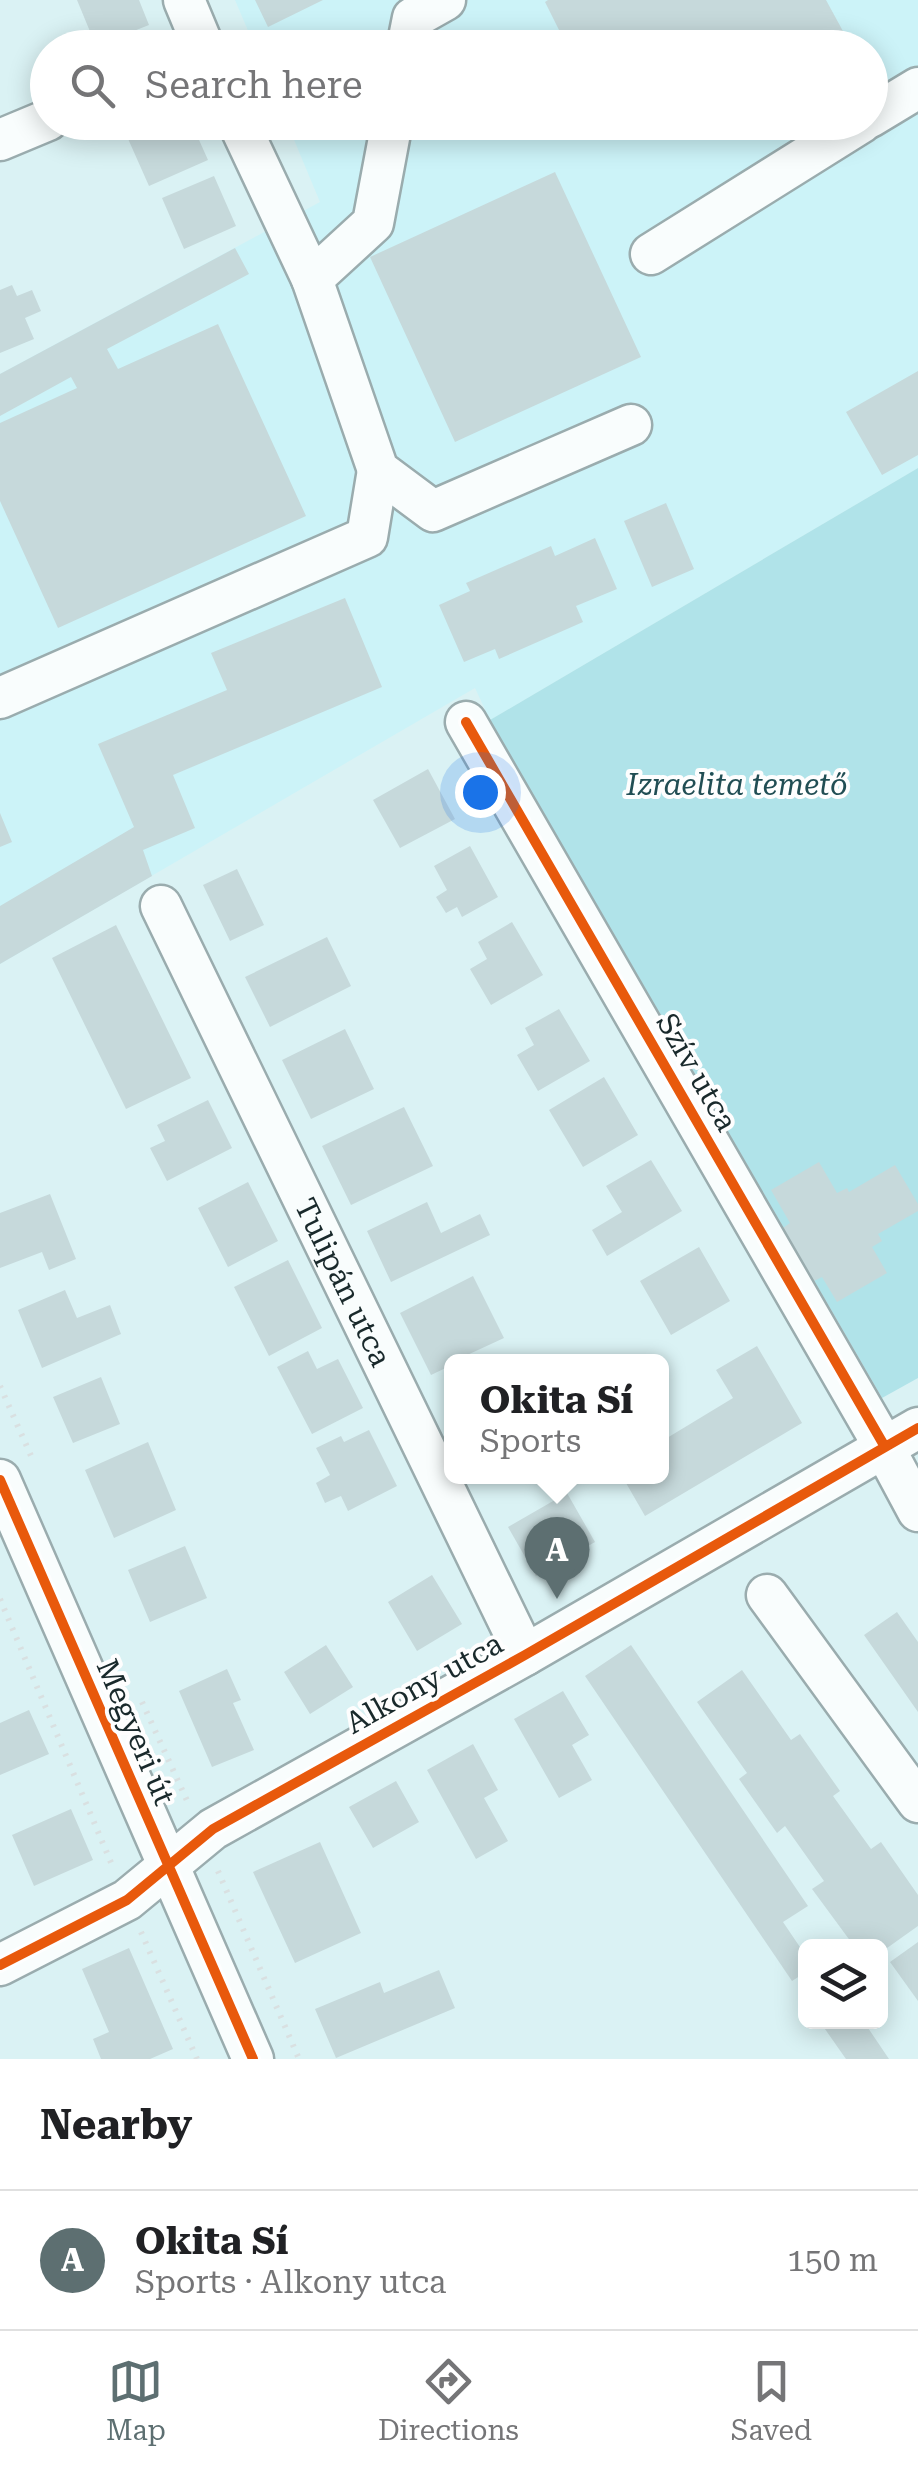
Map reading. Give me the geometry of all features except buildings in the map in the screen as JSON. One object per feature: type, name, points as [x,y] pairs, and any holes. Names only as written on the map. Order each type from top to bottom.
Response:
[{"type":"street","points":[[184,0],[196,30]]},
{"type":"street","points":[[411,30],[413,18],[444,0]]},
{"type":"street","points":[[888,106],[918,88]]},
{"type":"street","points":[[0,140],[30,128]]},
{"type":"street","points":[[246,140],[312,278],[378,470],[366,538]]},
{"type":"street","points":[[312,278],[372,224],[388,140]]},
{"type":"street","points":[[651,254],[833,140]]},
{"type":"street","points":[[0,698],[631,425]]},
{"type":"street","points":[[378,470],[433,511]]},
{"type":"street","name":"Szív utca","points":[[466,722],[901,1438],[918,1511]]},
{"type":"street","name":"Tulipán utca","points":[[161,906],[525,1655]]},
{"type":"street","name":"Alkony utca","points":[[0,1965],[126,1900],[213,1829],[901,1438]]},
{"type":"street","name":"Megyeri út","points":[[0,1480],[253,2059]]},
{"type":"street","points":[[767,1595],[918,1802]]},
{"type":"path","points":[[0,1599],[197,2059]]},
{"type":"shaded area","points":[[235,0],[918,0],[918,468],[490,720],[475,688],[0,964],[0,374],[320,202],[294,140],[888,140],[888,30],[248,30]]},
{"type":"green space","name":"Izraelita temető","points":[[918,468],[918,1378],[882,1398],[490,720]]},
{"type":"cycle path","points":[[466,722],[885,1447]]},
{"type":"cycle path","points":[[0,1965],[127,1900],[213,1829],[525,1655],[918,1428]]},
{"type":"cycle path","points":[[0,1480],[253,2059]]},
{"type":"place","name":"Okita Sí","points":[[557,1599]]}]
